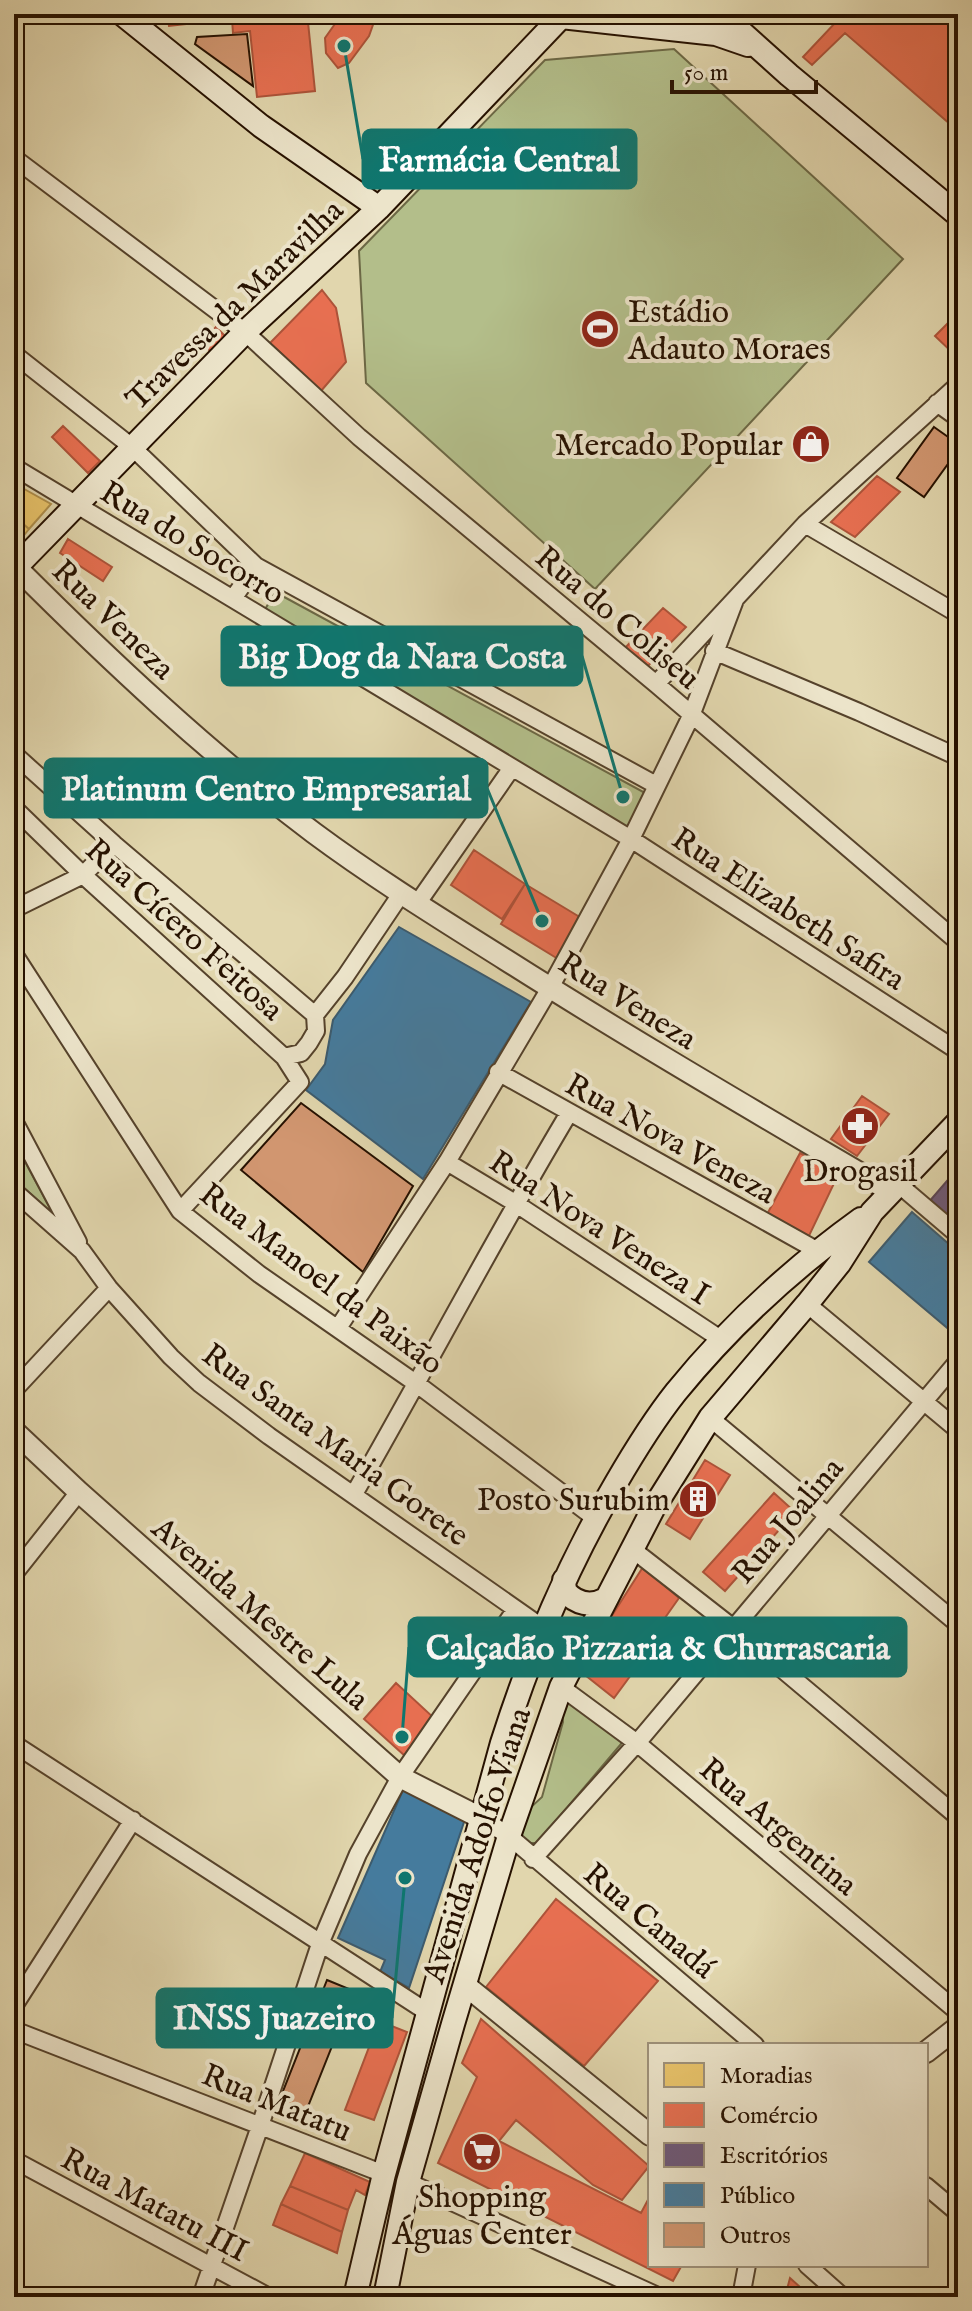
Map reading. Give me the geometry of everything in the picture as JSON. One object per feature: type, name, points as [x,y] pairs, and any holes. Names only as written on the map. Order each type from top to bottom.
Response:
[{"type":"main road","points":[[122,14],[261,126],[379,208]]},
{"type":"main road","points":[[674,29],[688,26],[702,14]]},
{"type":"main road","points":[[721,14],[958,215]]},
{"type":"main road","points":[[560,15],[716,34],[743,42],[768,57]]},
{"type":"main road","name":"Travessa da Maravilha","points":[[15,567],[245,332],[379,208],[560,15]]},
{"type":"main road","name":"Avenida Adolfo Viana","points":[[385,2297],[408,2182],[509,1836],[561,1687],[653,1509],[710,1418],[839,1264],[872,1212],[958,1122]]},
{"type":"main road","name":"Avenida Adolfo Viana","points":[[355,2297],[384,2174],[502,1743],[543,1628],[564,1580],[595,1518],[641,1440],[675,1393],[730,1333],[818,1251],[872,1212]]},
{"type":"main road","points":[[730,1333],[755,1329],[763,1345],[760,1359]]},
{"type":"main road","points":[[564,1580],[565,1591],[579,1602],[590,1605],[606,1599]]},
{"type":"street","name":"Rua do Coliseu","points":[[14,158],[245,332],[359,437],[656,684],[958,942]]},
{"type":"street","points":[[14,354],[132,447],[256,566],[656,785]]},
{"type":"street","points":[[656,684],[805,524],[958,385]]},
{"type":"street","points":[[937,403],[958,418]]},
{"type":"street","name":"Rua do Socorro","points":[[14,467],[631,839]]},
{"type":"street","points":[[805,524],[958,614]]},
{"type":"street","points":[[234,597],[256,566]]},
{"type":"street","name":"Rua Veneza","points":[[15,567],[93,643],[251,783],[315,833],[409,899],[617,1031],[894,1187]]},
{"type":"street","points":[[338,1328],[447,1162],[550,988],[631,839],[691,716],[735,600]]},
{"type":"street","points":[[714,651],[958,757]]},
{"type":"street","name":"Rua Cícero Feitosa","points":[[14,754],[114,844],[315,1015]]},
{"type":"street","points":[[180,1211],[300,1082],[284,1057],[301,1053],[309,1043],[316,1031],[315,1015],[511,769]]},
{"type":"street","name":"Rua Cícero Feitosa","points":[[14,808],[83,875],[284,1057]]},
{"type":"street","name":"Rua Elizabeth Safira","points":[[631,839],[958,1051]]},
{"type":"street","points":[[14,909],[83,875],[114,844]]},
{"type":"street","name":"Rua Manoel da Paixão","points":[[14,954],[180,1211],[259,1274],[417,1384],[595,1518]]},
{"type":"street","name":"Rua Nova Veneza","points":[[498,1072],[818,1251]]},
{"type":"street","points":[[354,1494],[515,1203],[569,1113]]},
{"type":"street","name":"Rua Santa Maria Gorete","points":[[14,1121],[82,1251],[109,1288],[171,1357],[199,1383],[269,1436],[543,1628]]},
{"type":"street","name":"Rua Nova Veneza I","points":[[447,1162],[730,1333]]},
{"type":"street","points":[[894,1187],[958,1235]]},
{"type":"street","name":"Rua Santa Maria Gorete","points":[[14,1191],[82,1251]]},
{"type":"street","points":[[14,1390],[109,1288]]},
{"type":"street","points":[[807,1304],[958,1430]]},
{"type":"street","name":"Rua Joalina","points":[[533,1859],[637,1743],[958,1361]]},
{"type":"street","points":[[710,1418],[958,1624]]},
{"type":"street","name":"Avenida Mestre Lula","points":[[14,1431],[400,1777],[483,1819]]},
{"type":"street","points":[[14,1574],[79,1492]]},
{"type":"street","points":[[632,1549],[732,1627],[958,1817]]},
{"type":"street","points":[[201,2297],[320,1944],[358,1854],[400,1777],[516,1609]]},
{"type":"street","name":"Rua Argentina","points":[[561,1687],[637,1743],[958,2012]]},
{"type":"street","points":[[14,1744],[427,2012]]},
{"type":"street","name":"Rua Canadá","points":[[483,1819],[509,1836],[753,2043]]},
{"type":"street","points":[[14,2006],[133,1820]]},
{"type":"street","points":[[465,1985],[648,2133]]},
{"type":"street","points":[[928,2050],[958,2027]]},
{"type":"street","name":"Rua Matatu","points":[[14,2030],[384,2174]]},
{"type":"street","name":"Rua Matatu III","points":[[14,2160],[269,2297]]},
{"type":"street","points":[[408,2182],[660,2297]]},
{"type":"street","points":[[928,2188],[958,2213]]},
{"type":"street","points":[[741,2297],[747,2267]]},
{"type":"street","points":[[809,2267],[843,2297]]},
{"type":"street","points":[[14,2292],[19,2297]]},
{"type":"green space","name":"Estádio Adauto Moraes","points":[[674,49],[903,259],[595,589],[366,383],[359,251],[545,60]]},
{"type":"green space","points":[[275,592],[658,800],[638,834],[263,613]]},
{"type":"green space","points":[[14,1141],[53,1214],[14,1179]]},
{"type":"green space","points":[[569,1697],[622,1738],[621,1744],[537,1843],[529,1843],[522,1838],[521,1832],[529,1809],[542,1797],[563,1722],[562,1708]]},
{"type":"building: Moradias","points":[[17,485],[51,504],[29,529],[14,516],[14,489]]},
{"type":"building: Moradias","points":[[14,516],[29,529],[21,539],[14,534]]},
{"type":"building: Comércio","points":[[167,14],[321,14],[322,20],[308,22],[315,91],[257,97],[250,31],[233,33],[232,19],[169,26]]},
{"type":"building: Comércio","points":[[342,14],[364,16],[374,22],[369,36],[349,63],[338,68],[326,53],[325,38]]},
{"type":"building: Comércio","points":[[828,14],[948,14],[958,26],[958,131],[845,33],[812,65],[803,57],[836,22]]},
{"type":"building: Comércio","points":[[322,290],[336,308],[346,362],[321,391],[270,343]]},
{"type":"building: Comércio","points":[[958,313],[958,358],[935,336]]},
{"type":"building: Comércio","points":[[216,327],[229,340],[215,355],[201,343]]},
{"type":"building: Comércio","points":[[63,426],[100,461],[88,473],[52,437]]},
{"type":"building: Comércio","points":[[877,476],[900,492],[855,537],[831,522]]},
{"type":"building: Comércio","points":[[68,539],[112,567],[103,581],[60,553]]},
{"type":"building: Comércio","points":[[663,608],[686,627],[647,667],[625,648]]},
{"type":"building: Comércio","points":[[474,850],[525,884],[502,919],[451,885]]},
{"type":"building: Comércio","points":[[525,884],[583,919],[558,959],[501,924]]},
{"type":"building: Comércio","name":"Drogasil","points":[[862,1096],[889,1114],[857,1156],[831,1139]]},
{"type":"building: Comércio","points":[[800,1153],[839,1173],[807,1240],[765,1218]]},
{"type":"building: Comércio","name":"Posto Surubim","points":[[705,1460],[730,1475],[690,1539],[666,1524]]},
{"type":"building: Comércio","points":[[774,1493],[795,1512],[725,1591],[703,1572]]},
{"type":"building: Comércio","points":[[643,1567],[679,1598],[638,1656],[604,1628]]},
{"type":"building: Comércio","points":[[610,1633],[642,1660],[614,1698],[585,1675]]},
{"type":"building: Comércio","points":[[396,1683],[435,1719],[405,1756],[364,1719]]},
{"type":"building: Comércio","points":[[556,1899],[658,1981],[584,2066],[486,1987]]},
{"type":"building: Comércio","name":"Shopping Águas Center","points":[[481,2019],[648,2165],[622,2200],[593,2185],[516,2120],[499,2141],[641,2213],[648,2200],[648,2267],[681,2267],[673,2281],[438,2163],[477,2077],[462,2063]]},
{"type":"building: Comércio","points":[[379,2021],[407,2032],[374,2120],[345,2110]]},
{"type":"building: Comércio","points":[[305,2153],[370,2182],[365,2195],[356,2190],[348,2210],[290,2186]]},
{"type":"building: Comércio","points":[[290,2186],[348,2210],[342,2232],[281,2204]]},
{"type":"building: Comércio","points":[[281,2204],[342,2232],[337,2253],[273,2225]]},
{"type":"building: Comércio","points":[[790,2278],[811,2297],[785,2297]]},
{"type":"building: Escritórios","points":[[947,1181],[958,1190],[958,1229],[928,1203]]},
{"type":"building: Público","points":[[399,927],[531,1002],[423,1179],[306,1090],[325,1064],[333,1020]]},
{"type":"building: Público","points":[[912,1212],[958,1252],[958,1337],[869,1262]]},
{"type":"building: Público","points":[[403,1790],[465,1819],[409,1988],[380,1972],[385,1960],[338,1938]]},
{"type":"building: Outros","points":[[247,34],[253,86],[195,44],[197,37]]},
{"type":"building: Outros","points":[[934,427],[958,444],[958,450],[924,497],[897,478]]},
{"type":"building: Outros","points":[[301,1103],[413,1186],[363,1272],[241,1170]]},
{"type":"building: Outros","points":[[327,1980],[354,1991],[301,2124],[274,2114]]},
{"type":"place","name":"Farmácia Central","points":[[344,46]]},
{"type":"place","name":"Estádio Adauto Moraes","points":[[600,329]]},
{"type":"place","name":"Mercado Popular","points":[[811,444]]},
{"type":"place","name":"Big Dog da Nara Costa","points":[[623,797]]},
{"type":"place","name":"Platinum Centro Empresarial","points":[[542,921]]},
{"type":"place","name":"Drogasil","points":[[860,1126]]},
{"type":"place","name":"Posto Surubim","points":[[698,1499]]},
{"type":"place","name":"Calçadão Pizzaria & Churrascaria","points":[[402,1737]]},
{"type":"place","name":"INSS Juazeiro","points":[[405,1878]]},
{"type":"place","name":"Shopping Águas Center","points":[[482,2152]]}]
